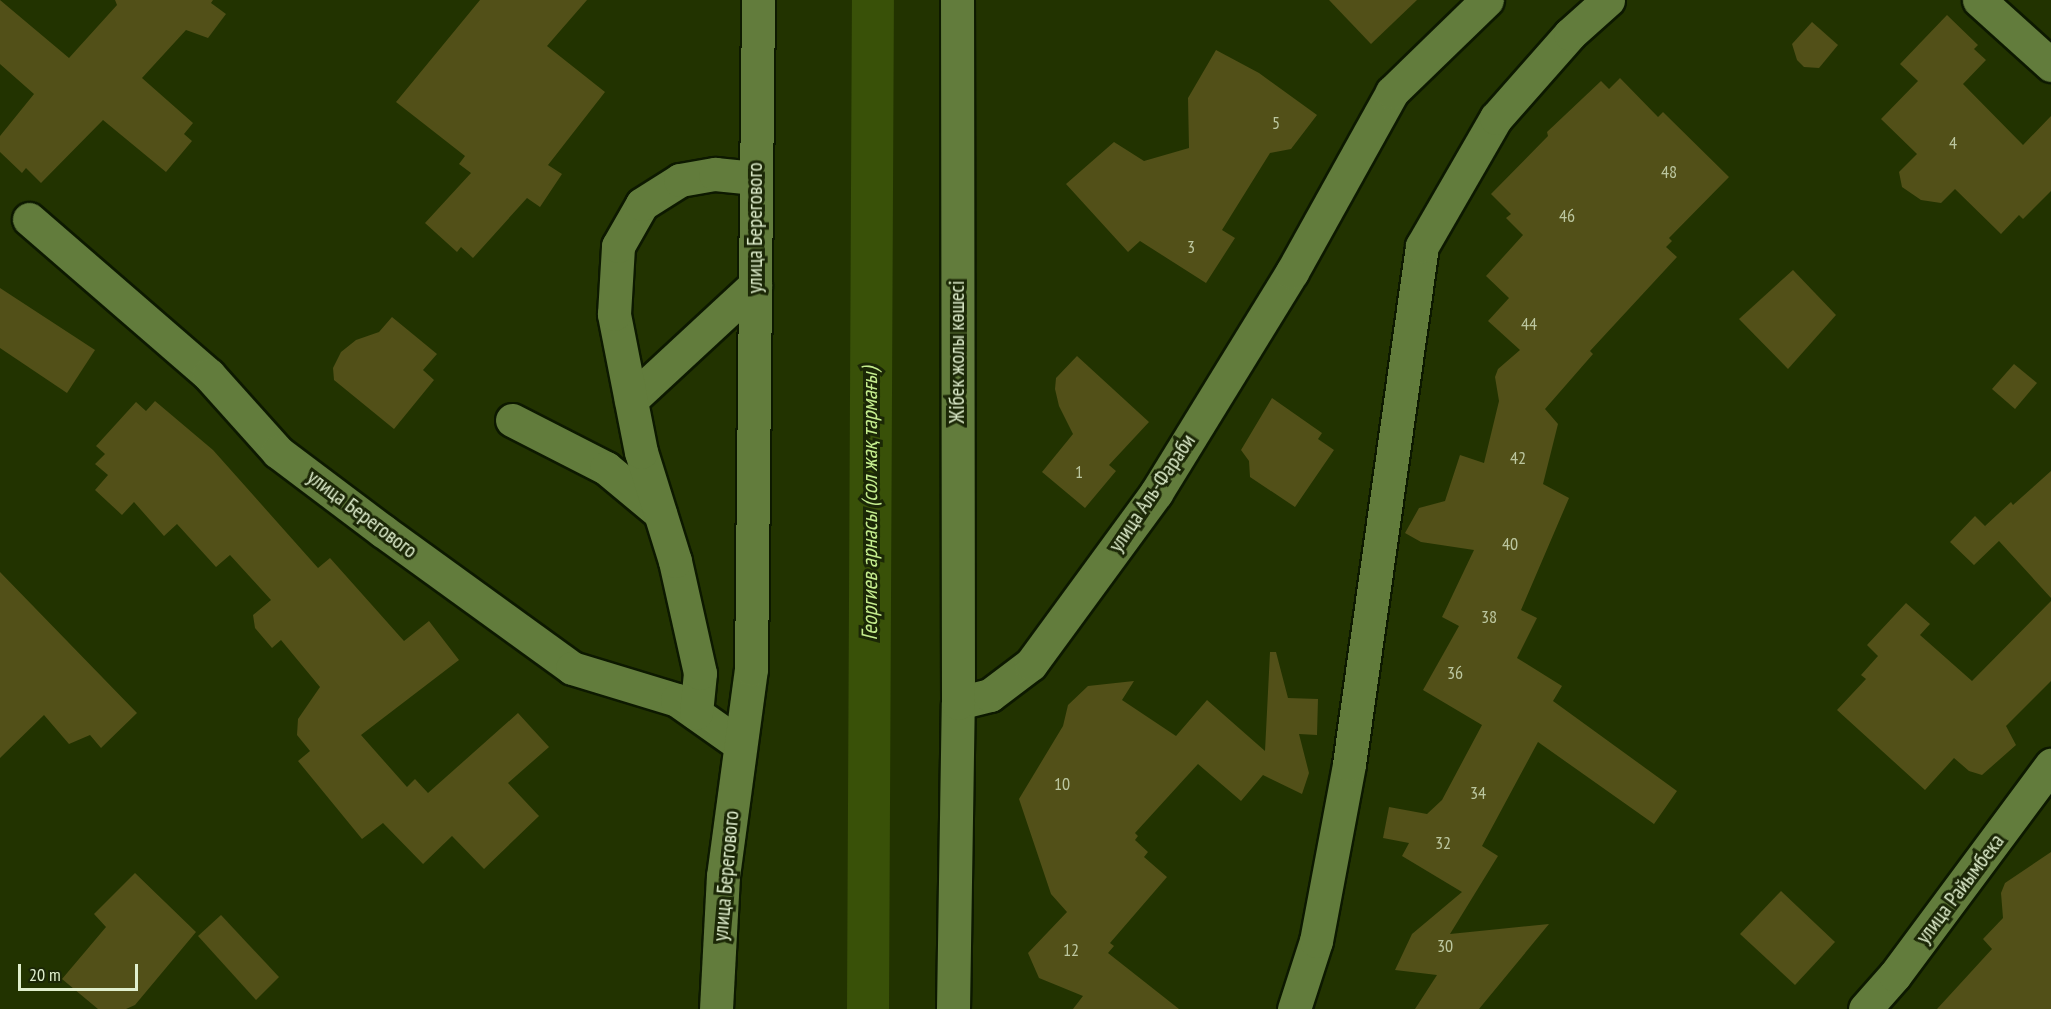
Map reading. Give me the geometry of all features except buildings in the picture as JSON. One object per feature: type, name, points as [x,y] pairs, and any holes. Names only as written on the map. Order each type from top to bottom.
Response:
[{"type":"street","name":"улица Берегового","points":[[716,1009],[723,876],[738,743],[752,669],[758,0]]},
{"type":"street","name":"Жібек жолы көшесі","points":[[957,0],[958,703]]},
{"type":"street","name":"улица Аль-Фараби","points":[[958,703],[990,695],[1030,664],[1156,493],[1292,272],[1392,92],[1487,0]]},
{"type":"street","points":[[1294,1009],[1316,941],[1349,764],[1422,246],[1496,118],[1570,34],[1608,0]]},
{"type":"street","points":[[1979,0],[2051,65]]},
{"type":"street","points":[[696,713],[700,673],[660,513],[641,452],[614,314],[618,246],[642,204],[680,180],[715,174],[755,177]]},
{"type":"street","name":"улица Берегового","points":[[29,219],[209,375],[278,452],[383,531],[572,668],[677,700],[738,743]]},
{"type":"street","points":[[630,400],[755,285]]},
{"type":"street","points":[[512,420],[606,468],[660,513]]},
{"type":"street","points":[[953,1009],[958,703]]},
{"type":"street","name":"улица Райымбека","points":[[1865,1009],[1895,975],[2051,765]]},
{"type":"waterway","name":"Георгиев арнасы (сол жақ тармағы)","points":[[868,1009],[873,0]]}]
